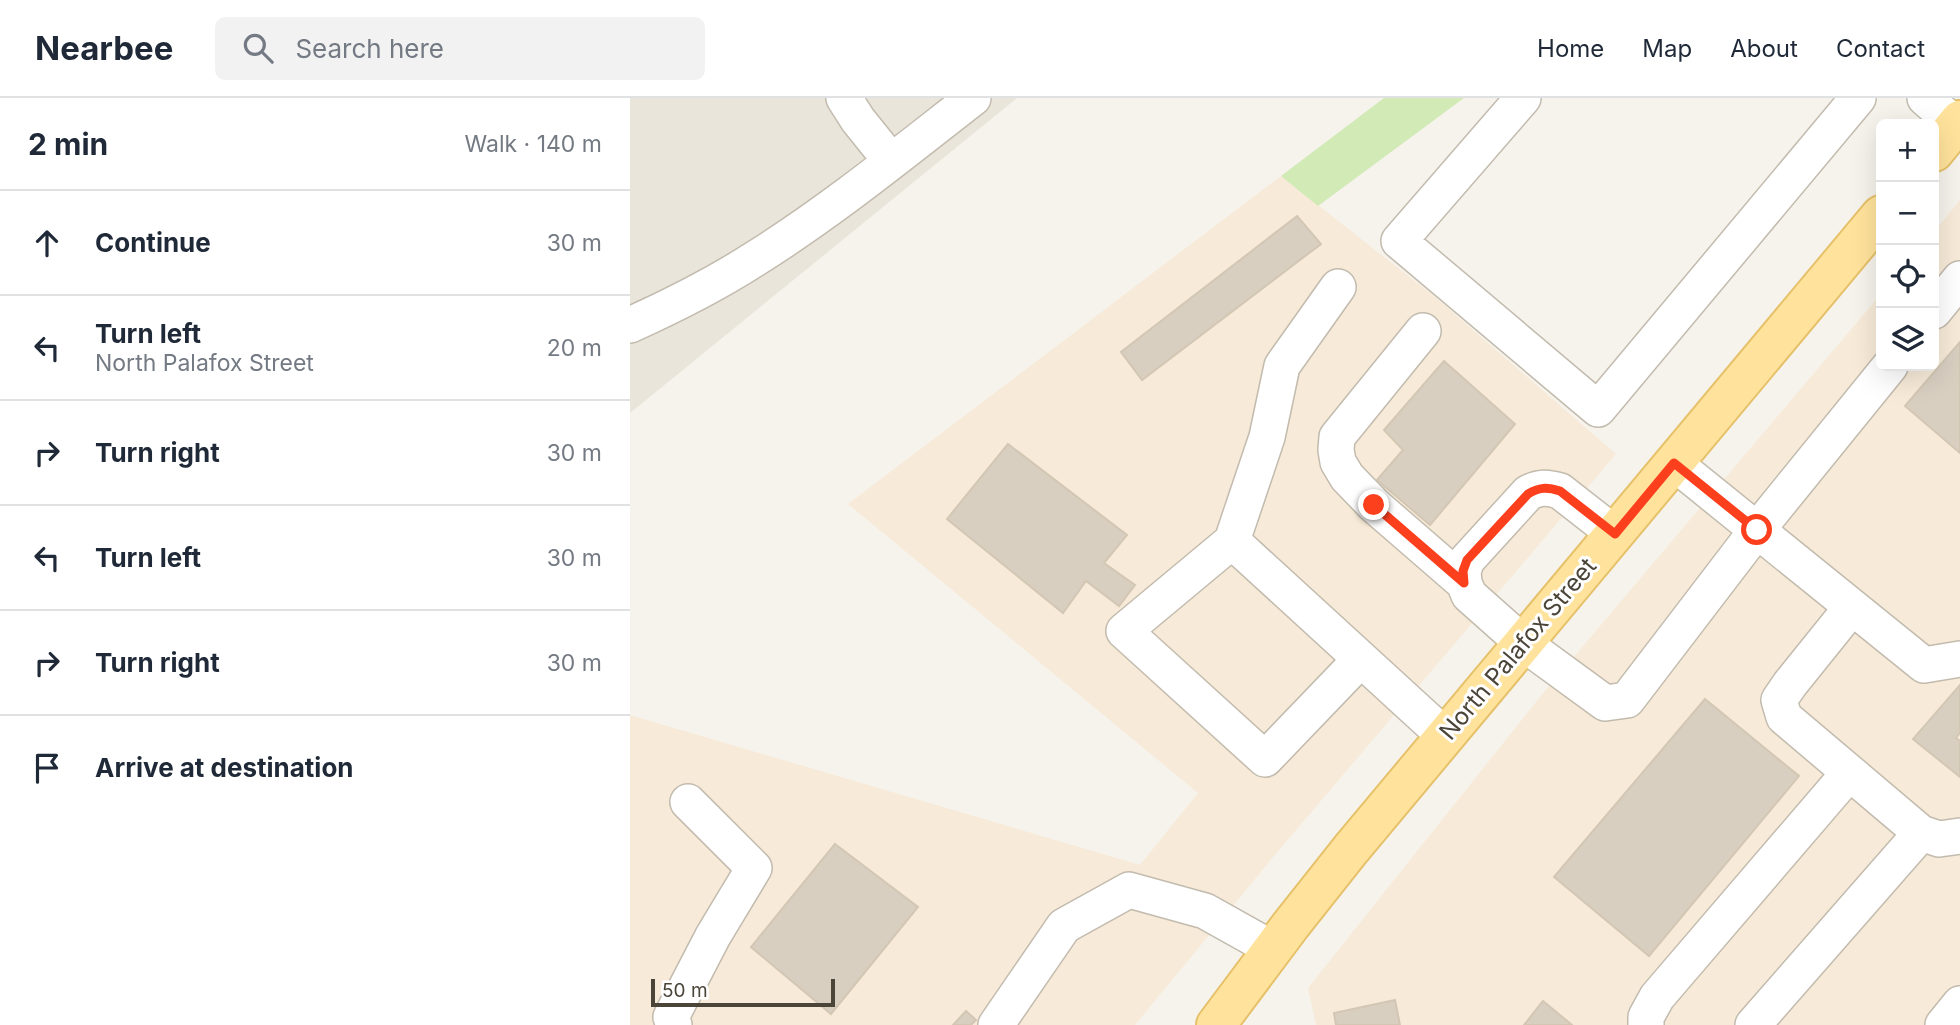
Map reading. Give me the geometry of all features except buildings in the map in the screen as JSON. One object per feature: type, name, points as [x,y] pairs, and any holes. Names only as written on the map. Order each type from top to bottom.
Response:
[{"type":"main road","name":"North Palafox Street","points":[[1216,1025],[1351,849],[1876,221]]},
{"type":"street","points":[[844,98],[891,161]]},
{"type":"street","points":[[630,325],[676,304],[752,261],[821,215],[973,98]]},
{"type":"street","points":[[1522,98],[1399,241],[1598,409],[1858,98]]},
{"type":"street","points":[[1924,98],[1950,132]]},
{"type":"street","points":[[1936,308],[1960,279]]},
{"type":"street","points":[[1338,286],[1282,366],[1267,437],[1232,541],[1124,631],[1265,759],[1361,659]]},
{"type":"street","points":[[1423,331],[1337,437],[1336,450],[1338,462],[1348,477],[1374,505],[1464,583]]},
{"type":"street","points":[[1615,534],[1560,491],[1538,488],[1528,494],[1467,560],[1463,571],[1469,596],[1523,643],[1605,703],[1627,700],[1757,530],[1886,371]]},
{"type":"street","points":[[1674,463],[1924,665],[1960,659]]},
{"type":"street","points":[[1232,541],[1445,736]]},
{"type":"street","points":[[1852,607],[1779,701],[1784,717],[1921,833],[1939,839],[1960,836]]},
{"type":"street","points":[[1646,1025],[1646,1017],[1657,997],[1849,773]]},
{"type":"street","points":[[674,1025],[671,1017],[713,936],[754,868],[688,802]]},
{"type":"street","points":[[1753,1025],[1921,833]]},
{"type":"street","points":[[996,1025],[1064,926],[1129,890],[1205,911],[1273,949]]},
{"type":"street","points":[[1943,1025],[1960,1004]]},
{"type":"shaded area","points":[[630,98],[827,98],[872,159],[744,251],[630,311]]},
{"type":"shaded area","points":[[861,98],[952,98],[894,142]]},
{"type":"shaded area","points":[[993,98],[1017,98],[630,413],[630,339],[910,162]]},
{"type":"shaded area","points":[[1281,176],[1435,297],[1616,454],[1274,856],[1135,1025],[630,1025],[630,715],[1140,865],[1198,793],[848,504]]},
{"type":"shaded area","points":[[1960,200],[1960,1025],[1316,1025],[1308,988],[1540,697],[1876,300],[1876,371],[1939,371],[1939,226]]},
{"type":"green space","points":[[1384,98],[1464,98],[1318,206],[1281,176]]},
{"type":"route","points":[[1374,505],[1464,583],[1463,571],[1467,560],[1528,494],[1538,488],[1560,491],[1615,534],[1674,463],[1757,530]]}]
